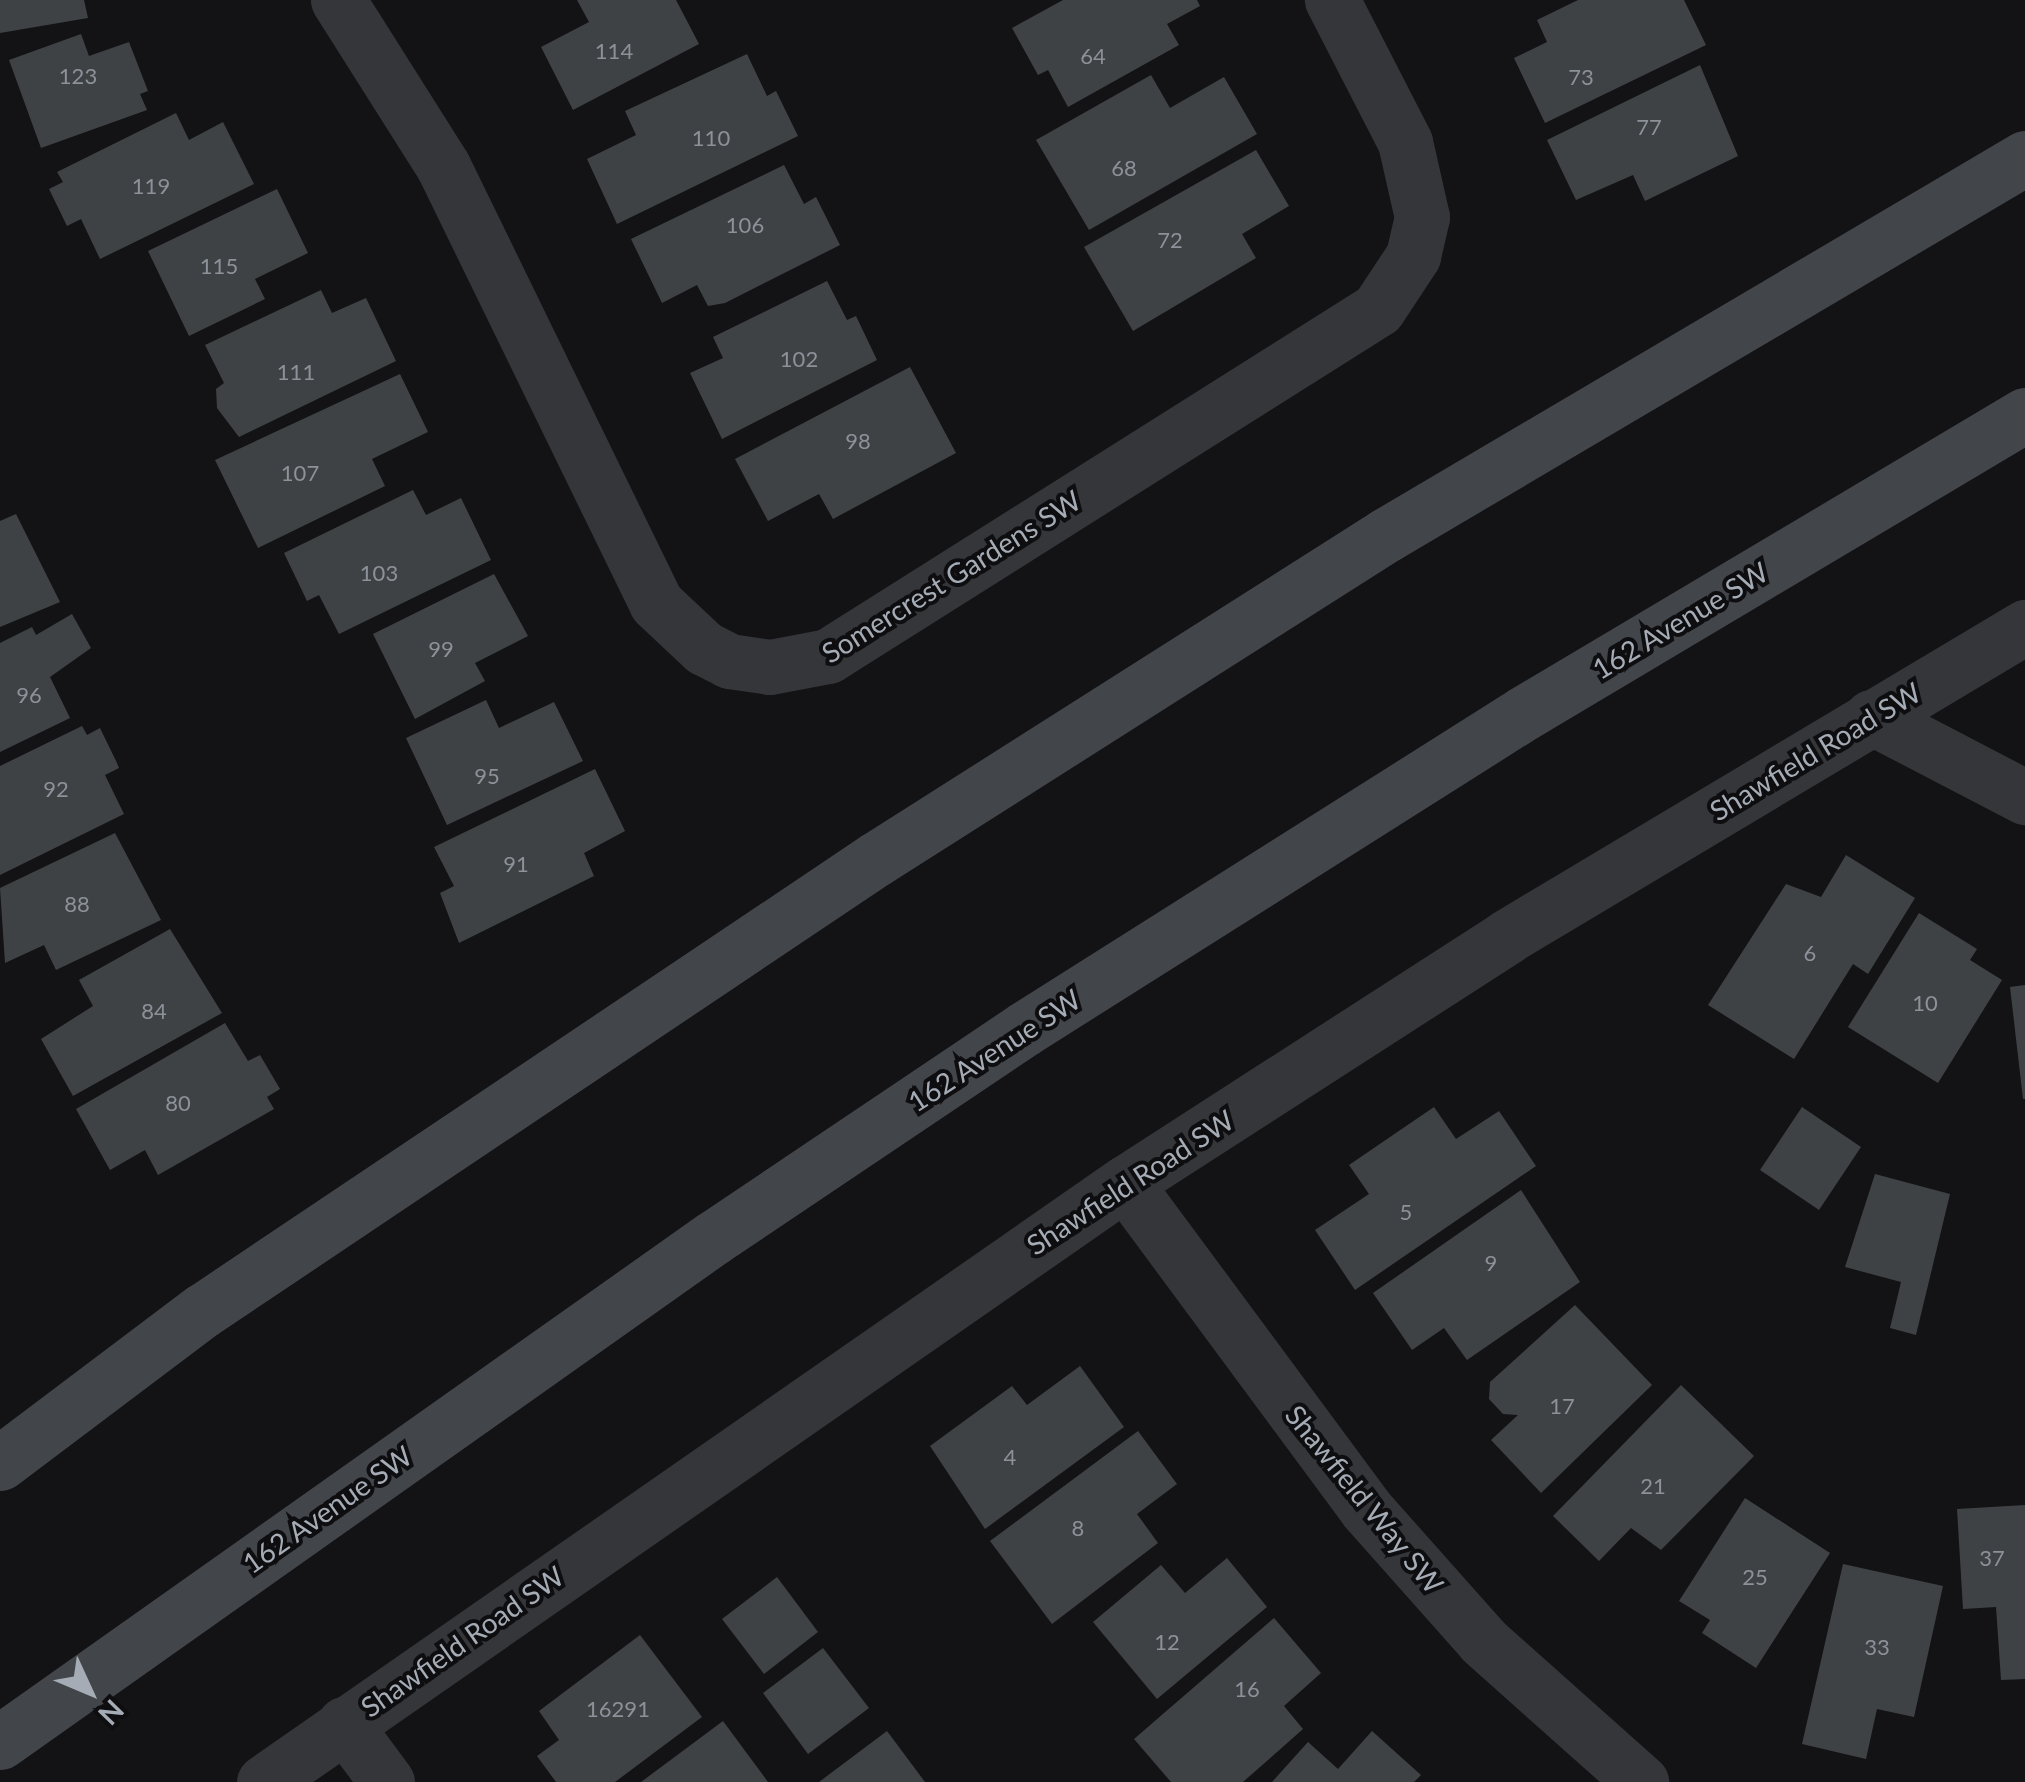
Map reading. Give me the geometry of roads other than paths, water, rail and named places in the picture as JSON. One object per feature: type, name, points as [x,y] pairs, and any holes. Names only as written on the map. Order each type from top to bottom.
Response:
[{"type":"main road","points":[[0,1463],[202,1311],[876,859],[1386,535],[2025,158]]},
{"type":"main road","name":"162 Avenue SW","points":[[0,1742],[680,1261],[1024,1029],[1524,713],[2025,415]]},
{"type":"street","name":"Somercrest Gardens SW","points":[[338,0],[443,166],[656,603],[681,630],[728,661],[782,666],[828,656],[1378,309],[1413,256],[1422,216],[1405,142],[1332,0]]},
{"type":"street","name":"Shawfield Road SW","points":[[264,1782],[1125,1183],[1506,937],[2025,627]]},
{"type":"street","points":[[1871,717],[2025,797]]},
{"type":"street","name":"Shawfield Way SW","points":[[1125,1183],[1366,1509],[1483,1641],[1641,1782]]},
{"type":"street","points":[[344,1724],[388,1782]]}]
